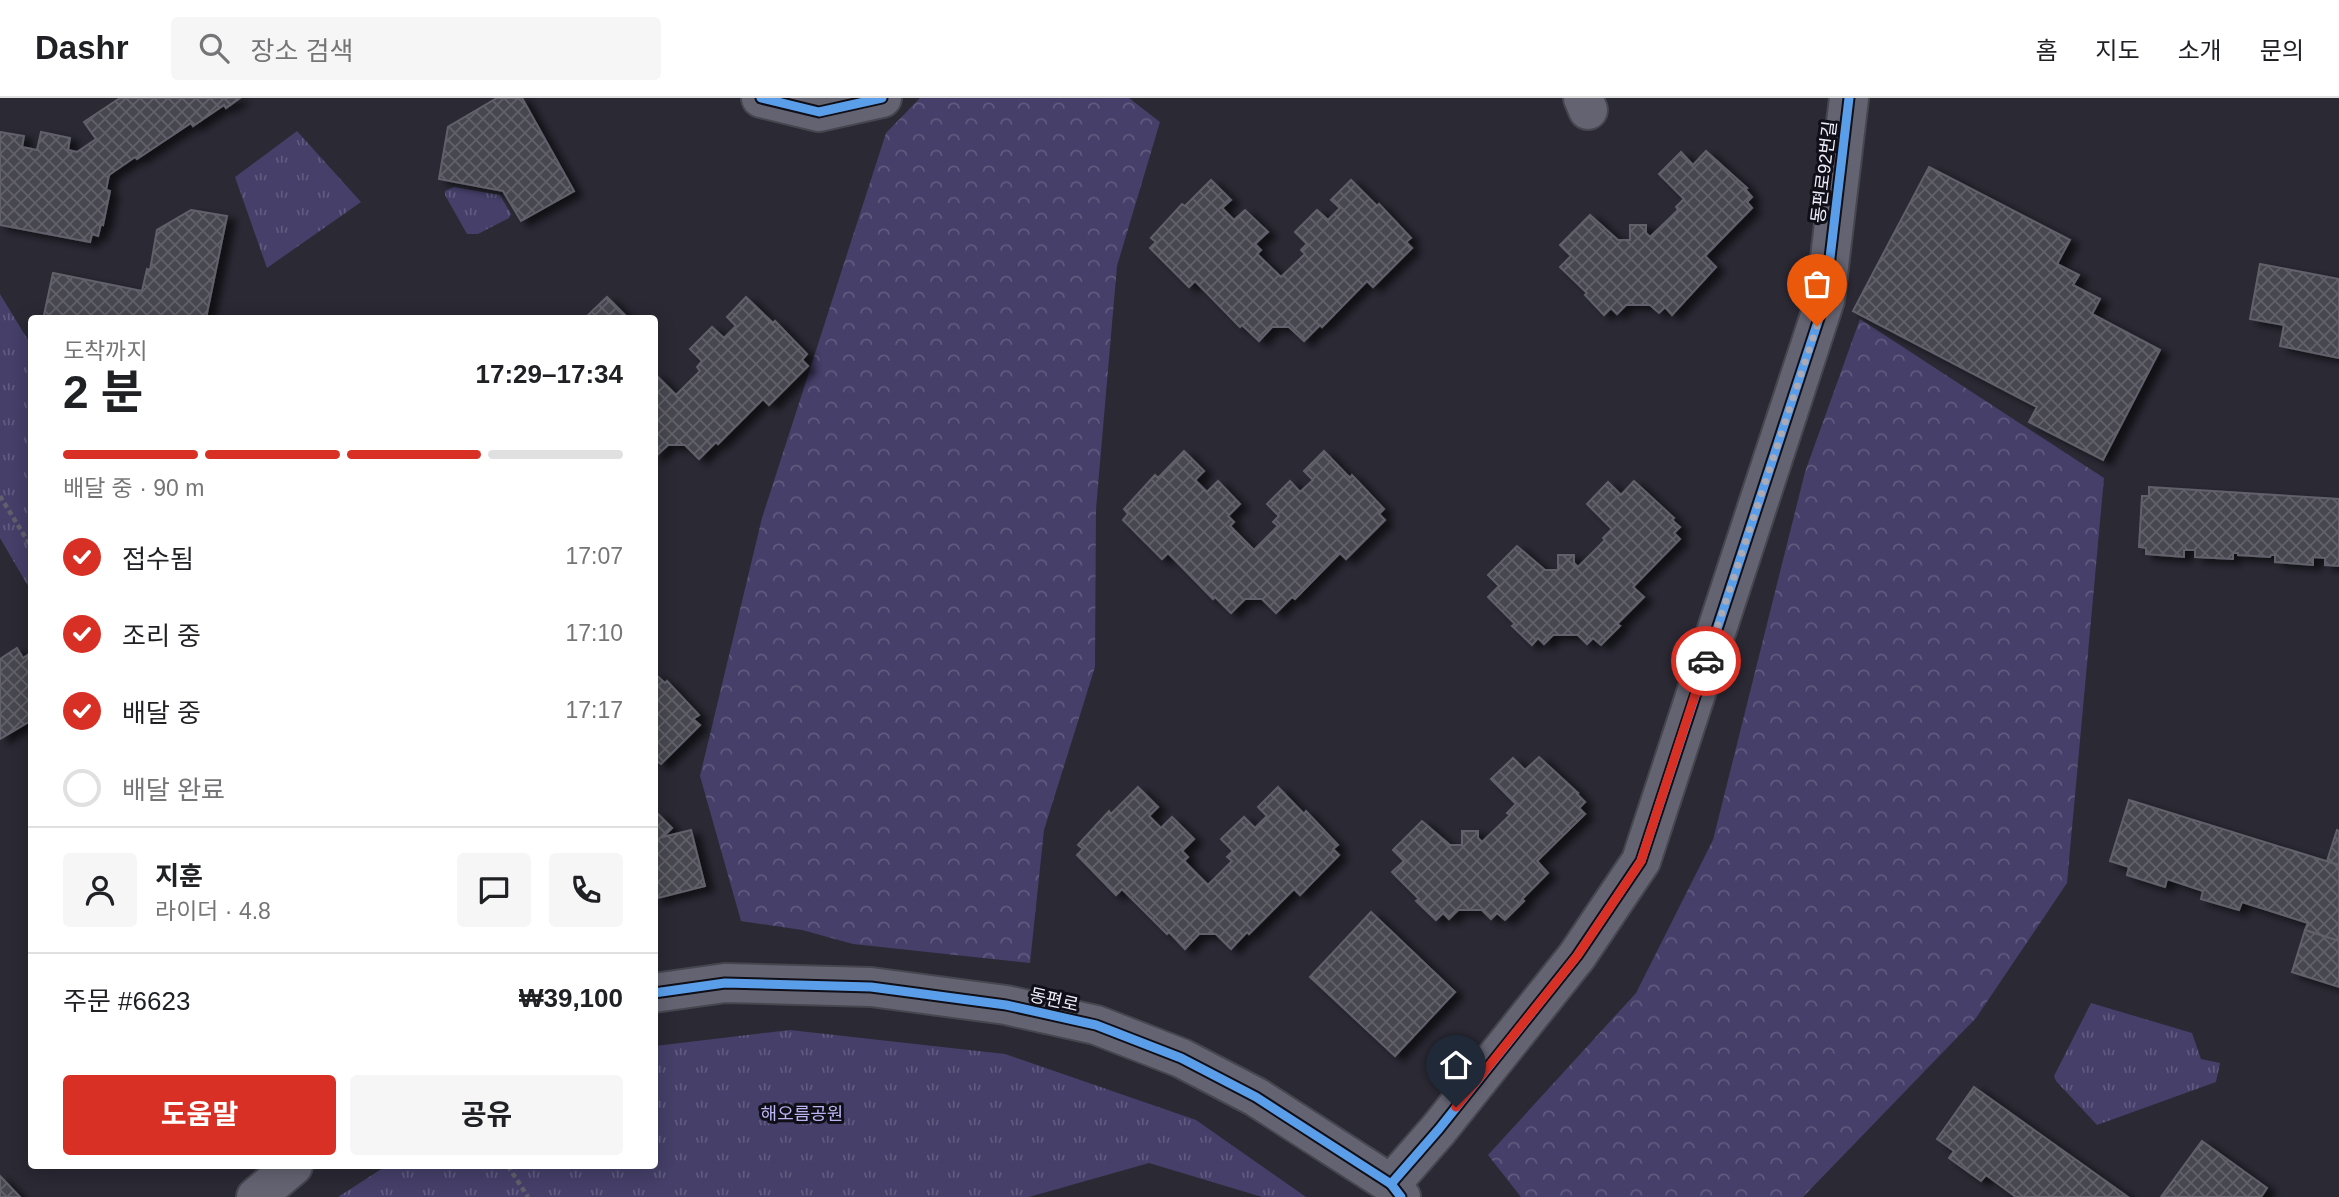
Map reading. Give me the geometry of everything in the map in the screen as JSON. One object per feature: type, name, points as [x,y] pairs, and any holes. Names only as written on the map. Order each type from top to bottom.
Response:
[{"type":"street","points":[[761,98],[819,112],[881,98]]},
{"type":"street","name":"동편로92번길","points":[[1396,1191],[1438,1129],[1577,956],[1641,861],[1825,300],[1849,98]]},
{"type":"street","name":"동편로","points":[[658,992],[725,983],[871,987],[1006,1005],[1096,1025],[1181,1058],[1256,1097],[1396,1191]]},
{"type":"street","points":[[256,1197],[289,1169]]},
{"type":"path","points":[[0,496],[28,542]]},
{"type":"path","points":[[510,1169],[527,1197]]},
{"type":"green space","points":[[920,98],[1129,98],[1160,122],[1117,266],[1096,509],[1095,667],[1044,830],[1030,963],[853,944],[802,930],[741,921],[700,776],[762,518],[886,133]]},
{"type":"green space","points":[[297,131],[361,202],[267,268],[235,177]]},
{"type":"green space","points":[[454,187],[500,195],[511,214],[509,218],[478,234],[467,234],[445,195],[445,191]]},
{"type":"green space","points":[[0,294],[28,340],[28,586],[0,538]]},
{"type":"green space","points":[[1860,319],[2104,478],[2067,883],[1976,1018],[1803,1197],[1521,1197],[1488,1155],[1636,993],[1713,840],[1805,472]]},
{"type":"green space","points":[[2091,1003],[2192,1033],[2201,1059],[2220,1063],[2216,1082],[2097,1125],[2054,1076]]},
{"type":"green space","name":"해오름공원","points":[[790,1030],[1005,1054],[1196,1120],[1306,1197],[1262,1197],[1149,1163],[1029,1197],[338,1197],[381,1169],[658,1169],[658,1046]]},
{"type":"building","points":[[120,98],[240,98],[226,108],[224,105],[193,126],[191,123],[109,175],[106,190],[110,191],[103,225],[101,224],[98,236],[92,234],[90,242],[0,225],[0,132],[24,136],[22,147],[37,150],[41,132],[70,138],[68,150],[77,152],[96,139],[84,122]]},
{"type":"building","points":[[497,98],[522,98],[574,191],[521,221],[503,191],[439,179],[448,127]]},
{"type":"building","points":[[1706,151],[1747,188],[1745,189],[1752,197],[1747,202],[1752,208],[1705,256],[1716,267],[1672,315],[1665,307],[1659,313],[1650,305],[1626,305],[1617,314],[1611,308],[1604,315],[1585,295],[1587,293],[1560,267],[1571,256],[1560,245],[1590,215],[1618,240],[1630,240],[1630,225],[1646,225],[1646,233],[1650,237],[1678,210],[1676,207],[1684,199],[1659,174],[1681,152],[1693,165]]},
{"type":"building","points":[[1929,167],[2070,240],[2057,264],[2079,275],[2073,285],[2100,299],[2092,314],[2160,350],[2103,460],[2029,422],[2037,407],[1853,311]]},
{"type":"building","points":[[1211,180],[1231,200],[1222,208],[1234,220],[1245,210],[1268,232],[1255,244],[1261,250],[1257,254],[1281,277],[1305,254],[1301,250],[1307,244],[1295,232],[1317,210],[1328,220],[1340,208],[1331,200],[1351,180],[1377,206],[1379,204],[1411,238],[1406,242],[1412,248],[1373,287],[1367,281],[1322,327],[1320,325],[1304,341],[1289,327],[1272,327],[1259,341],[1242,325],[1240,327],[1195,281],[1189,287],[1150,248],[1156,242],[1151,238],[1182,204],[1185,206]]},
{"type":"building","points":[[191,210],[227,216],[207,315],[44,315],[53,273],[142,291],[147,269],[150,270],[157,230]]},
{"type":"building","points":[[2260,264],[2339,279],[2339,358],[2280,346],[2284,325],[2250,319]]},
{"type":"building","points":[[607,297],[625,315],[588,315]]},
{"type":"building","points":[[746,297],[773,323],[775,321],[807,354],[802,360],[808,366],[769,405],[763,399],[699,459],[685,445],[668,445],[658,454],[658,377],[676,395],[700,371],[697,367],[702,361],[690,349],[712,327],[724,338],[736,326],[727,317]]},
{"type":"building","points":[[1184,451],[1204,471],[1195,480],[1207,492],[1218,481],[1240,504],[1228,516],[1234,522],[1230,526],[1254,550],[1278,526],[1273,522],[1279,516],[1267,504],[1290,481],[1300,492],[1313,480],[1304,471],[1324,451],[1350,478],[1352,475],[1384,509],[1379,514],[1385,520],[1346,559],[1340,553],[1295,599],[1292,597],[1276,613],[1262,599],[1245,599],[1231,613],[1215,597],[1213,599],[1168,553],[1162,559],[1123,520],[1128,514],[1124,509],[1155,475],[1158,478]]},
{"type":"building","points":[[1634,481],[1674,518],[1672,520],[1680,527],[1674,533],[1680,539],[1633,587],[1644,597],[1601,645],[1593,638],[1587,644],[1578,635],[1553,635],[1544,644],[1538,638],[1532,645],[1488,597],[1499,586],[1488,575],[1517,546],[1545,570],[1558,570],[1558,555],[1574,555],[1574,563],[1578,567],[1605,540],[1603,538],[1612,529],[1587,504],[1608,482],[1621,495]]},
{"type":"building","points":[[2149,487],[2339,499],[2339,566],[2325,565],[2325,558],[2313,557],[2313,565],[2275,562],[2275,555],[2270,557],[2233,553],[2233,559],[2195,557],[2195,550],[2184,550],[2184,557],[2146,554],[2146,548],[2139,547],[2142,496],[2149,496]]},
{"type":"building","points":[[17,648],[23,658],[28,655],[28,722],[0,739],[0,659]]},
{"type":"building","points":[[658,677],[665,683],[667,681],[699,715],[693,719],[700,725],[661,764],[658,762]]},
{"type":"building","points":[[1539,757],[1585,802],[1579,808],[1585,814],[1537,861],[1548,873],[1505,920],[1497,913],[1491,919],[1482,910],[1458,910],[1449,919],[1443,913],[1436,920],[1392,872],[1404,861],[1393,850],[1422,821],[1450,845],[1462,845],[1462,831],[1478,831],[1478,838],[1482,842],[1510,815],[1507,813],[1516,804],[1491,779],[1513,758],[1525,770]]},
{"type":"building","points":[[1138,787],[1158,807],[1149,816],[1161,828],[1172,817],[1194,839],[1182,851],[1188,857],[1184,861],[1208,885],[1232,861],[1227,857],[1233,851],[1221,839],[1244,817],[1255,828],[1267,816],[1258,807],[1278,787],[1304,814],[1306,811],[1338,845],[1333,849],[1339,855],[1300,895],[1294,889],[1231,949],[1216,934],[1199,934],[1185,949],[1122,889],[1116,895],[1077,855],[1083,849],[1078,845],[1109,811],[1111,814]]},
{"type":"building","points":[[2129,800],[2339,865],[2339,941],[2305,930],[2308,923],[2242,902],[2239,910],[2201,899],[2203,891],[2167,879],[2165,887],[2127,875],[2129,867],[2110,861]]},
{"type":"building","points":[[658,814],[672,828],[663,837],[691,830],[705,886],[658,898]]},
{"type":"building","points":[[2337,830],[2339,831],[2339,865],[2327,861]]},
{"type":"building","points":[[1371,912],[1455,992],[1395,1056],[1310,977]]},
{"type":"building","points":[[2305,930],[2339,941],[2339,987],[2292,972]]},
{"type":"building","points":[[1974,1087],[2128,1197],[2016,1197],[1986,1175],[1981,1181],[1949,1158],[1954,1151],[1937,1139]]},
{"type":"building","points":[[2202,1141],[2267,1188],[2261,1197],[2161,1197]]},
{"type":"building","points":[[0,1176],[20,1197],[0,1197]]},
{"type":"cycle path","points":[[761,98],[819,112],[882,98]]},
{"type":"cycle path","points":[[1391,1184],[1439,1129],[1577,956],[1641,861],[1825,300],[1849,98]]},
{"type":"cycle path","points":[[658,992],[725,983],[871,987],[1006,1005],[1096,1025],[1181,1058],[1256,1097],[1391,1184],[1401,1197]]},
{"type":"way so far","points":[[1706,661],[1817,326]]},
{"type":"route","points":[[1456,1107],[1577,956],[1641,861],[1706,661]]}]
